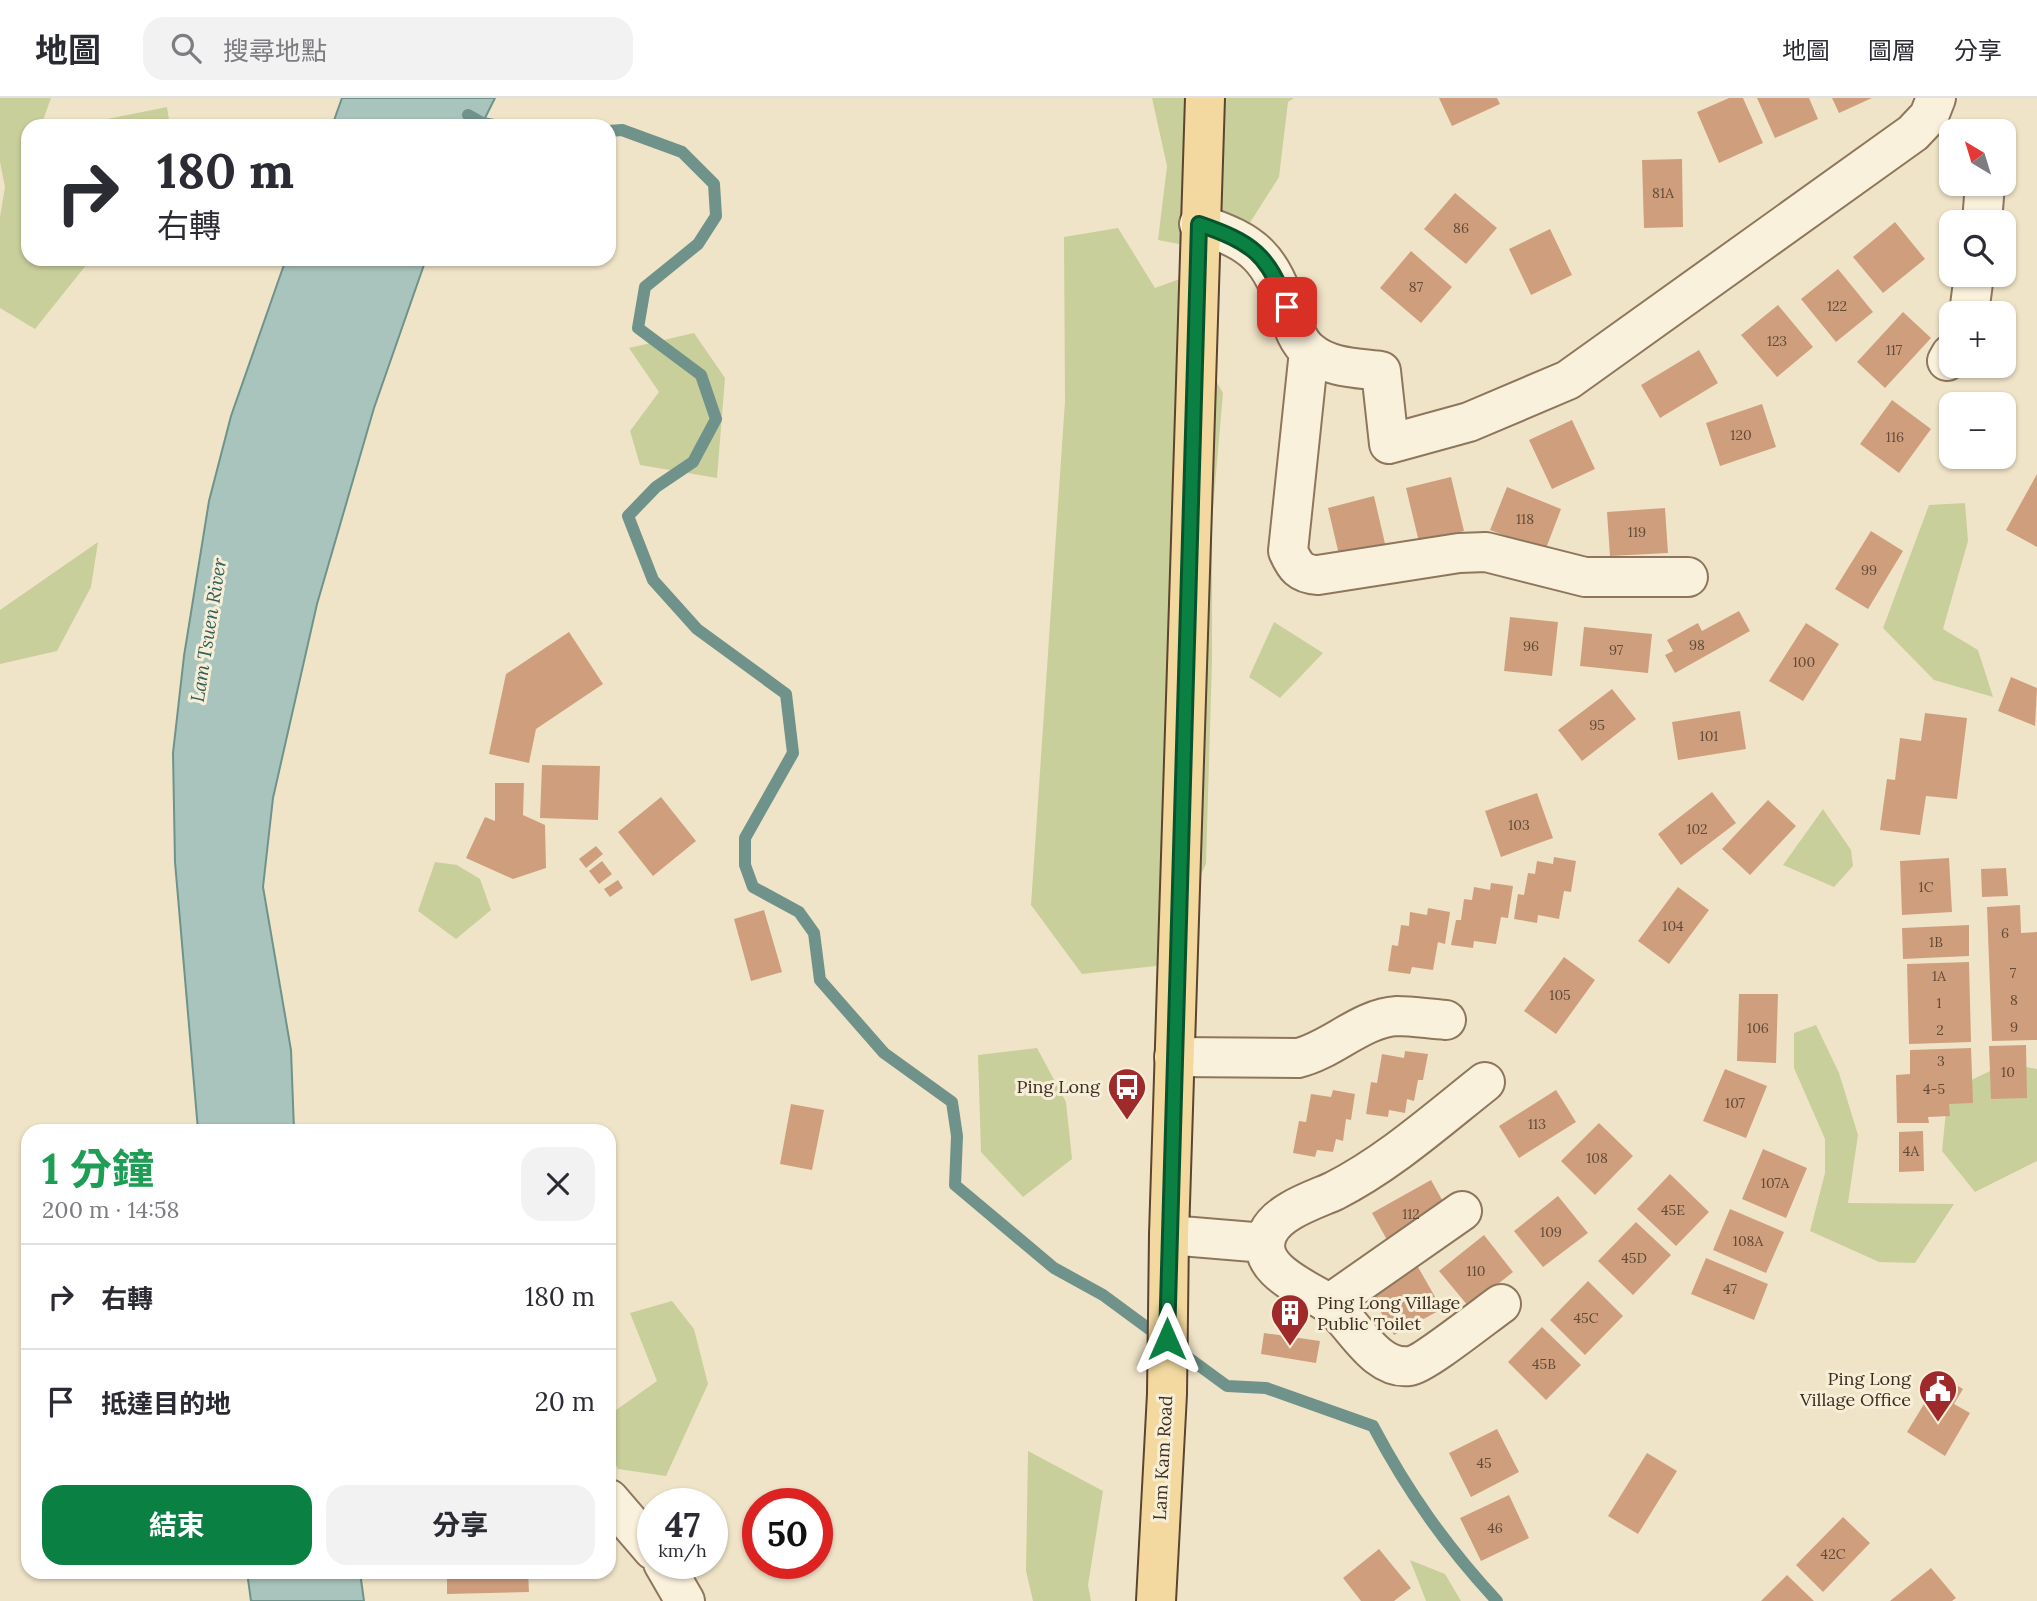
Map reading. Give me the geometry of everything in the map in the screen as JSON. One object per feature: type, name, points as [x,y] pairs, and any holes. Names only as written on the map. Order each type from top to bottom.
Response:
[{"type":"main road","name":"Lam Kam Road","points":[[1156,1601],[1167,1394],[1174,1057],[1205,98]]},
{"type":"street","points":[[1199,224],[1233,236],[1260,253],[1273,272],[1293,327],[1309,351],[1325,361],[1342,366],[1381,371],[1388,444],[1469,422],[1568,380],[1940,115]]},
{"type":"street","points":[[1309,351],[1288,551],[1295,567],[1307,575],[1459,553],[1486,552],[1585,577],[1688,577]]},
{"type":"street","points":[[1174,1057],[1298,1059],[1316,1054],[1366,1025],[1395,1016],[1446,1020]]},
{"type":"street","points":[[1485,1082],[1358,1179],[1283,1217],[1269,1230],[1265,1243],[1270,1258],[1288,1282],[1329,1304],[1380,1356],[1394,1366],[1410,1366],[1428,1360],[1438,1347],[1501,1304]]},
{"type":"street","points":[[1329,1304],[1462,1211]]},
{"type":"street","points":[[1169,1235],[1265,1243]]},
{"type":"street","points":[[616,1507],[637,1531]]},
{"type":"street","points":[[672,1579],[685,1601]]},
{"type":"green space","points":[[0,98],[51,98],[44,119],[21,119],[21,266],[85,266],[35,329],[0,308],[0,217],[5,187],[0,162]]},
{"type":"green space","points":[[1152,98],[1294,98],[1288,102],[1279,177],[1230,254],[1158,240],[1167,166]]},
{"type":"green space","points":[[167,107],[169,119],[107,119]]},
{"type":"green space","points":[[1118,228],[1155,288],[1185,277],[1184,324],[1223,393],[1212,520],[1212,661],[1206,864],[1156,966],[1082,974],[1031,905],[1065,401],[1064,237]]},
{"type":"green space","points":[[694,333],[725,378],[717,478],[640,465],[630,431],[659,392],[629,348]]},
{"type":"green space","points":[[1965,503],[1968,541],[1943,629],[1978,650],[1993,697],[1934,680],[1883,628],[1929,505]]},
{"type":"green space","points":[[98,542],[91,587],[57,651],[0,664],[0,610]]},
{"type":"green space","points":[[1274,622],[1323,653],[1280,698],[1249,677]]},
{"type":"green space","points":[[1823,809],[1851,850],[1853,866],[1834,887],[1783,865]]},
{"type":"green space","points":[[435,862],[457,865],[480,879],[491,910],[456,939],[418,911]]},
{"type":"green space","points":[[1816,1025],[1839,1073],[1858,1135],[1848,1203],[1954,1204],[1915,1263],[1879,1262],[1810,1231],[1825,1173],[1825,1139],[1794,1068],[1794,1033]]},
{"type":"green space","points":[[1037,1048],[1066,1102],[1072,1159],[1023,1197],[981,1152],[978,1055]]},
{"type":"green space","points":[[2007,1063],[2037,1069],[2037,1161],[1975,1192],[1942,1151],[1948,1091]]},
{"type":"green space","points":[[672,1301],[694,1329],[708,1384],[666,1476],[618,1469],[616,1465],[616,1410],[657,1381],[630,1313]]},
{"type":"green space","points":[[1028,1451],[1103,1491],[1088,1585],[1091,1601],[1033,1601],[1026,1571]]},
{"type":"green space","points":[[1410,1560],[1445,1574],[1461,1601],[1426,1601]]},
{"type":"water","points":[[342,98],[495,98],[484,119],[334,119]]},
{"type":"water","name":"Lam Tsuen River","points":[[284,266],[424,266],[374,408],[317,604],[273,798],[263,887],[291,1050],[294,1124],[197,1124],[175,862],[173,753],[184,656],[209,501],[231,416]]},
{"type":"water","points":[[248,1579],[361,1579],[364,1601],[251,1601]]},
{"type":"building","points":[[1439,98],[1497,98],[1500,104],[1452,126]]},
{"type":"building","points":[[1729,98],[1743,98],[1763,143],[1719,163],[1697,112]]},
{"type":"building","points":[[1757,98],[1809,98],[1818,119],[1775,138]]},
{"type":"building","points":[[1832,98],[1872,98],[1839,113]]},
{"type":"building","points":[[1682,159],[1683,227],[1644,228],[1642,160]]},
{"type":"building","points":[[1455,193],[1497,228],[1466,264],[1424,229]]},
{"type":"building","points":[[1895,222],[1925,259],[1883,293],[1853,257]]},
{"type":"building","points":[[1550,229],[1572,275],[1531,295],[1509,249]]},
{"type":"building","points":[[1411,251],[1452,287],[1421,323],[1380,288]]},
{"type":"building","points":[[1838,269],[1873,312],[1836,342],[1801,299]]},
{"type":"building","points":[[1778,305],[1813,347],[1777,377],[1741,335]]},
{"type":"building","points":[[1903,312],[1931,338],[1885,388],[1857,362]]},
{"type":"building","points":[[1699,350],[1718,383],[1660,418],[1641,385]]},
{"type":"building","points":[[1892,400],[1931,429],[1899,473],[1860,444]]},
{"type":"building","points":[[1762,404],[1776,447],[1720,466],[1706,423]]},
{"type":"building","points":[[1572,420],[1595,469],[1552,489],[1529,440]]},
{"type":"building","points":[[2037,474],[2037,547],[2006,530]]},
{"type":"building","points":[[1451,477],[1464,531],[1419,542],[1406,488]]},
{"type":"building","points":[[1507,487],[1561,509],[1545,551],[1490,530]]},
{"type":"building","points":[[1374,496],[1386,548],[1340,559],[1328,508]]},
{"type":"building","points":[[1665,508],[1668,553],[1610,556],[1607,512]]},
{"type":"building","points":[[1871,531],[1903,551],[1868,609],[1835,589]]},
{"type":"building","points":[[1739,611],[1750,631],[1675,673],[1665,655],[1673,651],[1667,640],[1698,623],[1702,631]]},
{"type":"building","points":[[1510,617],[1558,622],[1552,676],[1504,671]]},
{"type":"building","points":[[1806,623],[1839,644],[1803,701],[1769,681]]},
{"type":"building","points":[[1584,627],[1652,634],[1648,673],[1580,666]]},
{"type":"building","points":[[569,632],[603,684],[536,729],[529,763],[489,754],[506,674]]},
{"type":"building","points":[[2011,677],[2037,688],[2035,726],[1998,711]]},
{"type":"building","points":[[1612,689],[1636,719],[1582,761],[1558,730]]},
{"type":"building","points":[[1740,711],[1746,749],[1678,760],[1672,722]]},
{"type":"building","points":[[1925,713],[1967,718],[1957,799],[1926,796],[1920,835],[1880,830],[1887,779],[1895,780],[1900,738],[1921,741]]},
{"type":"building","points":[[542,765],[600,766],[598,820],[540,818]]},
{"type":"building","points":[[495,783],[524,783],[523,815],[545,825],[546,868],[513,879],[466,858],[485,817],[495,821]]},
{"type":"building","points":[[1712,792],[1736,823],[1681,865],[1658,834]]},
{"type":"building","points":[[1537,793],[1553,838],[1501,857],[1485,811]]},
{"type":"building","points":[[661,797],[696,841],[653,876],[618,832]]},
{"type":"building","points":[[1768,800],[1796,826],[1750,875],[1722,849]]},
{"type":"building","points":[[596,846],[603,854],[586,868],[579,859]]},
{"type":"building","points":[[1554,857],[1576,861],[1571,892],[1564,891],[1559,919],[1538,915],[1537,923],[1514,919],[1518,894],[1524,895],[1528,873],[1535,874],[1537,861],[1553,864]]},
{"type":"building","points":[[1949,858],[1952,912],[1902,915],[1900,861]]},
{"type":"building","points":[[602,861],[612,874],[599,884],[589,871]]},
{"type":"building","points":[[2006,868],[2008,896],[1982,897],[1981,869]]},
{"type":"building","points":[[618,880],[623,888],[610,897],[604,889]]},
{"type":"building","points":[[1491,883],[1513,886],[1508,918],[1501,917],[1496,944],[1474,941],[1473,948],[1451,945],[1456,920],[1461,920],[1464,899],[1472,900],[1474,887],[1490,890]]},
{"type":"building","points":[[1678,887],[1709,910],[1669,964],[1638,941]]},
{"type":"building","points":[[2020,905],[2021,933],[2037,932],[2037,1040],[1992,1041],[1987,907]]},
{"type":"building","points":[[1428,908],[1450,912],[1445,944],[1438,942],[1433,970],[1412,967],[1410,974],[1388,971],[1392,945],[1398,946],[1401,925],[1409,926],[1410,912],[1427,915]]},
{"type":"building","points":[[764,910],[782,972],[751,981],[734,919]]},
{"type":"building","points":[[1969,925],[1969,956],[1903,959],[1902,928]]},
{"type":"building","points":[[1564,957],[1595,980],[1556,1034],[1524,1011]]},
{"type":"building","points":[[1969,962],[1971,1042],[1909,1044],[1907,964]]},
{"type":"building","points":[[1739,994],[1778,994],[1776,1063],[1737,1061]]},
{"type":"building","points":[[2026,1045],[2027,1098],[1991,1099],[1989,1046]]},
{"type":"building","points":[[1971,1048],[1973,1103],[1949,1104],[1950,1116],[1928,1117],[1929,1123],[1897,1123],[1896,1075],[1910,1074],[1910,1050]]},
{"type":"building","points":[[1405,1051],[1428,1054],[1423,1080],[1418,1080],[1414,1101],[1407,1099],[1405,1113],[1389,1110],[1388,1117],[1366,1114],[1371,1082],[1377,1083],[1382,1054],[1404,1058]]},
{"type":"building","points":[[1725,1069],[1767,1086],[1746,1138],[1703,1121]]},
{"type":"building","points":[[1333,1090],[1355,1094],[1351,1120],[1346,1119],[1343,1141],[1336,1139],[1333,1152],[1317,1150],[1315,1157],[1293,1153],[1299,1121],[1306,1122],[1311,1094],[1331,1097]]},
{"type":"building","points":[[1556,1090],[1576,1122],[1519,1158],[1499,1126]]},
{"type":"building","points":[[791,1104],[824,1110],[812,1170],[780,1164]]},
{"type":"building","points":[[1599,1123],[1633,1156],[1595,1195],[1561,1161]]},
{"type":"building","points":[[1923,1131],[1924,1171],[1899,1172],[1899,1132]]},
{"type":"building","points":[[1763,1149],[1807,1168],[1786,1218],[1742,1199]]},
{"type":"building","points":[[1670,1174],[1709,1212],[1676,1246],[1637,1209]]},
{"type":"building","points":[[1431,1180],[1450,1214],[1391,1247],[1372,1213]]},
{"type":"building","points":[[1558,1196],[1588,1233],[1543,1267],[1514,1231]]},
{"type":"building","points":[[1730,1209],[1784,1232],[1766,1273],[1713,1250]]},
{"type":"building","points":[[1636,1222],[1671,1255],[1633,1295],[1598,1261]]},
{"type":"building","points":[[1484,1235],[1513,1272],[1469,1307],[1439,1271]]},
{"type":"building","points":[[1706,1258],[1768,1284],[1754,1320],[1691,1294]]},
{"type":"building","points":[[1418,1267],[1442,1309],[1394,1335],[1370,1293]]},
{"type":"building","points":[[1588,1281],[1623,1316],[1585,1355],[1550,1320]]},
{"type":"building","points":[[1542,1327],[1581,1365],[1546,1400],[1508,1362]]},
{"type":"building","name":"Ping Long Village Public Toilet","points":[[1264,1333],[1320,1341],[1316,1363],[1261,1354]]},
{"type":"building","name":"Ping Long Village Office","points":[[1941,1376],[1963,1389],[1954,1404],[1970,1413],[1945,1456],[1907,1432]]},
{"type":"building","points":[[1497,1429],[1519,1472],[1471,1497],[1449,1453]]},
{"type":"building","points":[[1647,1453],[1677,1471],[1638,1534],[1608,1516]]},
{"type":"building","points":[[1509,1495],[1529,1538],[1481,1561],[1460,1518]]},
{"type":"building","points":[[1843,1517],[1870,1543],[1823,1592],[1796,1565]]},
{"type":"building","points":[[1379,1549],[1411,1588],[1394,1601],[1361,1601],[1343,1578]]},
{"type":"building","points":[[1931,1568],[1956,1598],[1952,1601],[1890,1601]]},
{"type":"building","points":[[1787,1575],[1814,1601],[1761,1601]]},
{"type":"building","points":[[447,1579],[528,1579],[529,1592],[447,1594]]},
{"type":"waterway","points":[[468,115],[475,119]]},
{"type":"waterway","points":[[616,130],[622,130],[682,152],[714,184],[716,216],[698,244],[645,287],[638,328],[701,375],[716,419],[693,462],[656,487],[628,516],[653,580],[697,629],[786,694],[793,753],[745,838],[745,865],[753,887],[799,912],[814,933],[820,980],[884,1053],[952,1102],[957,1136],[955,1185],[1054,1268],[1103,1295],[1160,1337]]},
{"type":"waterway","points":[[1175,1348],[1227,1386],[1266,1388],[1373,1426],[1429,1518],[1497,1601]]},
{"type":"place","name":"Ping Long","points":[[1127,1121]]},
{"type":"place","name":"Ping Long Village Public Toilet","points":[[1290,1347]]},
{"type":"place","name":"Ping Long Village Office","points":[[1938,1423]]},
{"type":"route","points":[[1167,1339],[1199,224],[1233,236],[1260,253],[1273,272],[1287,307]]}]
